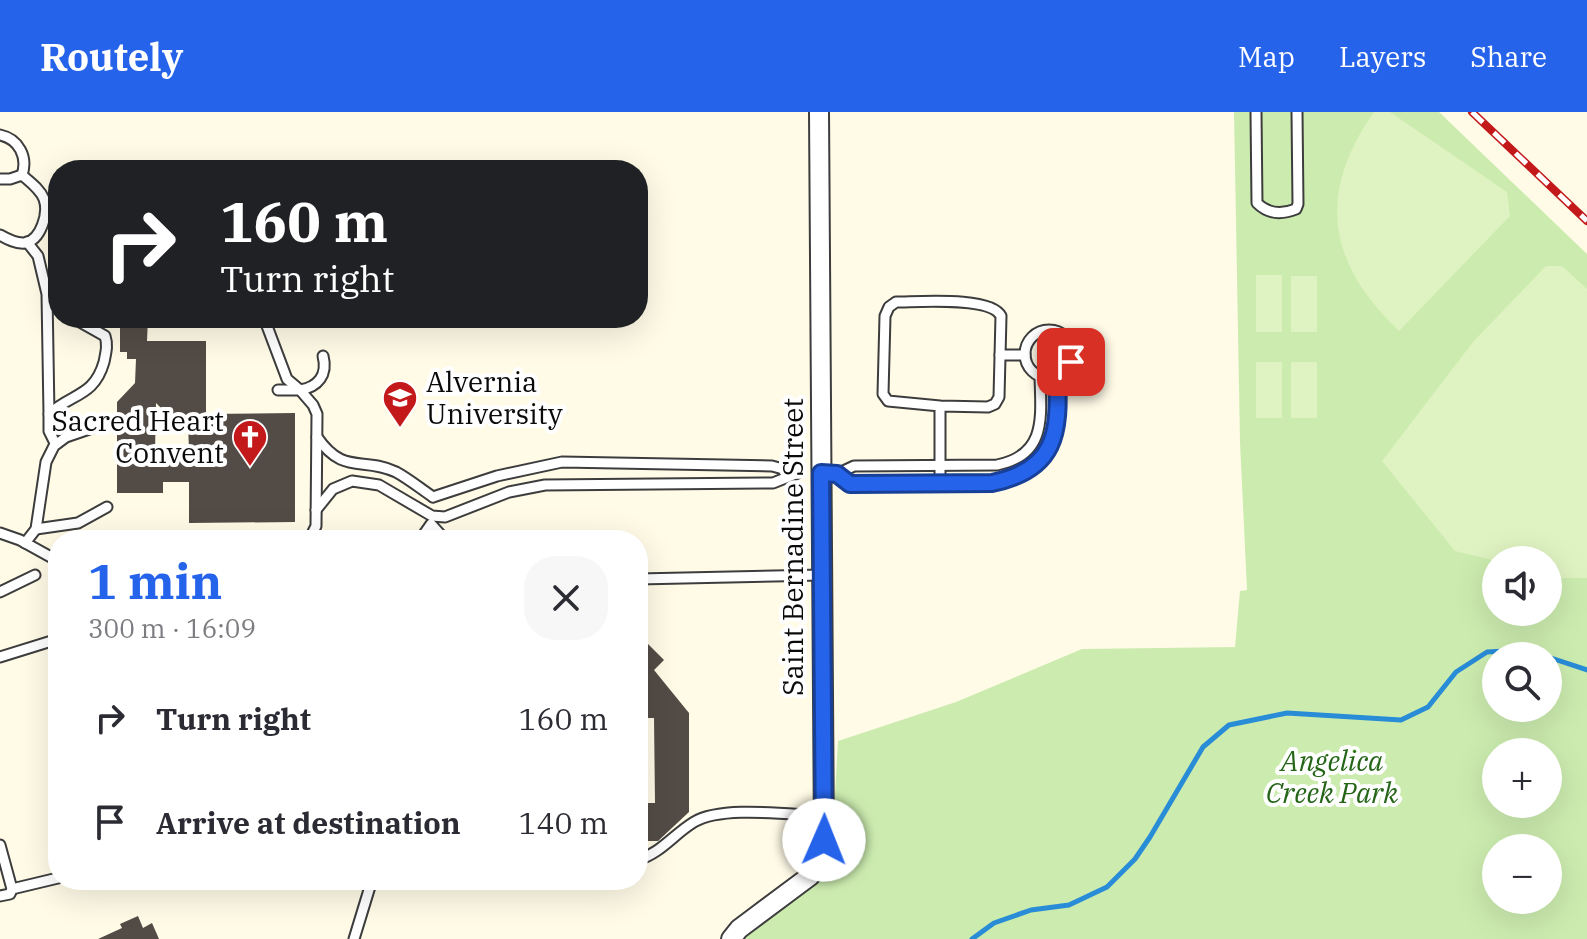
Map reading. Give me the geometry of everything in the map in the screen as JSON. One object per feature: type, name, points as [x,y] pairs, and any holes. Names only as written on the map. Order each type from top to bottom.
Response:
[{"type":"street","name":"Saint Bernadine Street","points":[[731,939],[739,929],[810,876],[821,861],[824,816],[822,575],[829,474],[819,112]]},
{"type":"lane","points":[[1256,112],[1257,203],[1274,213],[1289,212],[1296,209],[1298,204],[1297,112]]},
{"type":"lane","points":[[0,135],[7,136],[24,155],[22,175]]},
{"type":"lane","points":[[0,179],[22,175]]},
{"type":"lane","points":[[22,175],[43,196],[48,206]]},
{"type":"lane","points":[[0,235],[14,242],[27,242],[39,232],[48,214]]},
{"type":"lane","points":[[27,242],[38,256],[48,281]]},
{"type":"lane","points":[[896,302],[968,302],[993,307],[1001,316],[999,397],[995,404],[988,407],[940,406],[888,401],[883,394],[885,316],[889,307],[896,302]]},
{"type":"lane","points":[[52,328],[49,431],[55,443]]},
{"type":"lane","points":[[49,414],[63,401],[84,394],[100,375],[106,353],[105,336],[91,328]]},
{"type":"lane","points":[[268,328],[287,379],[316,409],[314,530]]},
{"type":"lane","points":[[1042,331],[1057,332],[1072,348],[1068,368],[1057,376],[1040,376],[1030,370],[1025,355],[1029,340],[1042,331]]},
{"type":"lane","points":[[1000,355],[1025,355]]},
{"type":"lane","points":[[278,390],[308,389],[319,381],[324,371],[323,356]]},
{"type":"lane","points":[[433,497],[497,476],[562,462],[772,466],[798,473],[829,474],[854,466],[1009,463],[1029,450],[1040,431],[1040,376]]},
{"type":"lane","points":[[829,474],[850,484],[992,483],[1012,479],[1033,466],[1049,449],[1057,431],[1057,376]]},
{"type":"lane","points":[[940,406],[940,484]]},
{"type":"lane","points":[[25,543],[36,529],[46,462],[55,443],[101,425]]},
{"type":"lane","points":[[317,437],[334,456],[352,465],[394,471],[433,497]]},
{"type":"lane","points":[[1024,454],[1033,466]]},
{"type":"lane","points":[[352,465],[352,481]]},
{"type":"lane","points":[[431,520],[509,492],[545,485],[773,483],[798,473]]},
{"type":"lane","points":[[316,510],[333,489],[352,481],[379,485],[431,520],[438,530]]},
{"type":"lane","points":[[426,530],[431,520],[433,497]]},
{"type":"lane","points":[[36,529],[78,523],[107,507]]},
{"type":"lane","points":[[0,533],[48,556]]},
{"type":"lane","points":[[0,592],[35,575]]},
{"type":"lane","points":[[648,579],[822,575]]},
{"type":"lane","points":[[0,657],[48,642]]},
{"type":"lane","points":[[648,857],[696,820],[718,812],[824,816]]},
{"type":"lane","points":[[0,845],[12,889],[10,894],[0,896]]},
{"type":"lane","points":[[12,889],[48,880]]},
{"type":"lane","points":[[354,939],[369,890]]},
{"type":"green space","name":"Angelica Creek Park","points":[[1234,112],[1439,112],[1587,254],[1587,939],[743,939],[803,893],[831,865],[838,741],[956,702],[1082,649],[1235,647],[1240,591],[1247,590],[1240,442]]},
{"type":"green space","points":[[1374,112],[1390,112],[1507,192],[1510,216],[1399,331],[1375,306],[1357,280],[1345,254],[1338,227],[1338,200],[1343,171]]},
{"type":"green space","points":[[1546,266],[1562,266],[1587,289],[1587,578],[1562,578],[1562,546],[1482,546],[1482,558],[1455,551],[1382,461],[1473,342]]},
{"type":"green space","points":[[1256,275],[1282,275],[1282,332],[1256,332]]},
{"type":"green space","points":[[1291,276],[1317,276],[1317,332],[1291,332]]},
{"type":"green space","points":[[1256,362],[1282,362],[1282,418],[1256,418]]},
{"type":"green space","points":[[1291,362],[1317,362],[1317,418],[1291,418]]},
{"type":"building","points":[[120,328],[148,328],[147,341],[206,341],[206,414],[295,413],[295,522],[189,523],[189,482],[163,482],[163,493],[117,493],[117,402],[135,383],[136,359],[127,359],[127,352],[120,352]],"holes":[[[156,403],[176,423],[188,423],[189,451],[155,452]]]},
{"type":"building","points":[[648,644],[664,660],[654,670],[689,713],[689,812],[658,841],[648,841],[648,803],[655,803],[654,718],[648,718]]},
{"type":"building","points":[[138,916],[143,928],[152,923],[159,939],[98,939],[122,928],[120,924]]},
{"type":"waterway","points":[[972,939],[994,923],[1031,910],[1069,905],[1107,887],[1135,859],[1203,747],[1229,725],[1287,713],[1401,720],[1428,707],[1456,672],[1482,655]]},
{"type":"waterway","points":[[1562,662],[1587,670]]},
{"type":"railway","points":[[1472,112],[1587,221]]},
{"type":"place","name":"Alvernia University","points":[[400,429]]},
{"type":"place","name":"Sacred Heart Convent","points":[[250,468]]},
{"type":"route","points":[[824,840],[821,473],[837,474],[850,484],[992,483],[1012,479],[1041,460],[1049,449],[1057,431],[1059,415],[1057,376],[1071,362]]}]
